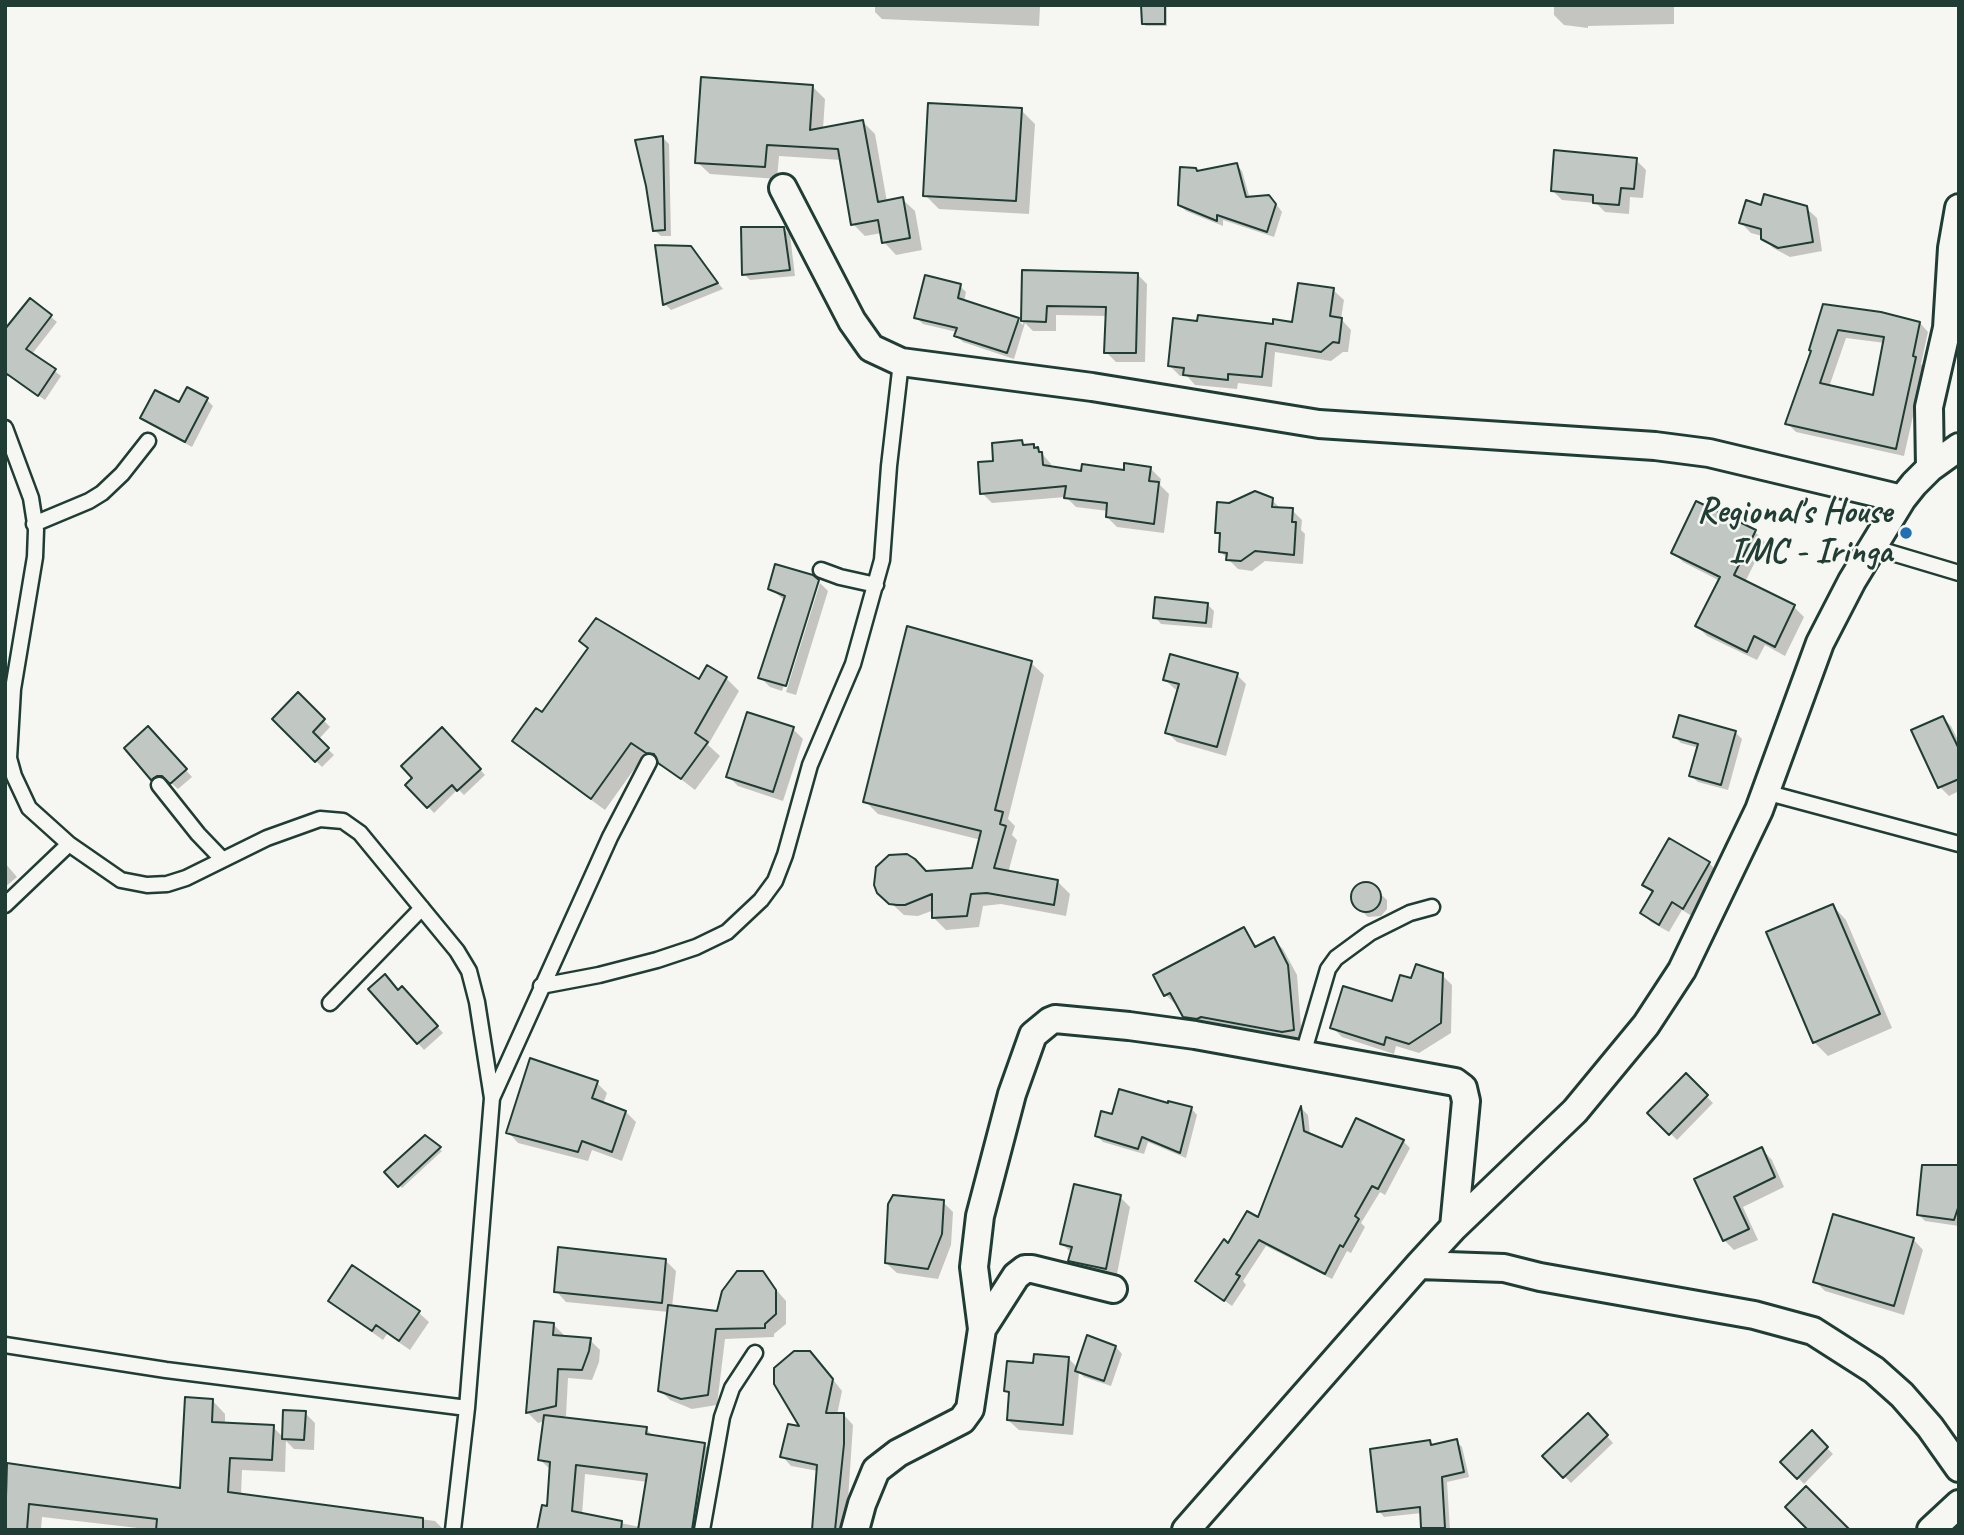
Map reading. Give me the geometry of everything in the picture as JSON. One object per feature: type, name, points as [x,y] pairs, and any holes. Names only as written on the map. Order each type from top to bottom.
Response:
[{"type":"street","points":[[783,188],[852,321],[871,348],[901,362],[1092,387],[1320,424],[1655,446],[1709,453],[1902,499]]},
{"type":"street","points":[[1930,468],[1930,407],[1947,328],[1952,248],[1959,208]]},
{"type":"street","points":[[1185,1530],[1419,1265],[1454,1227],[1575,1111],[1646,1025],[1682,970],[1765,792],[1820,643],[1872,547],[1902,499],[1930,468],[1959,447]]},
{"type":"street","points":[[855,1530],[876,1470],[898,1453],[967,1415],[982,1329],[974,1267],[980,1216],[1012,1094],[1033,1035],[1045,1024],[1055,1019],[1129,1026],[1448,1080],[1462,1088],[1466,1101],[1454,1227]]},
{"type":"street","points":[[1419,1265],[1504,1268],[1540,1277],[1754,1315],[1812,1331],[1874,1370],[1902,1395],[1930,1427],[1959,1468]]},
{"type":"street","points":[[982,1329],[1016,1276],[1025,1269],[1112,1289]]},
{"type":"street","points":[[1931,1530],[1959,1504]]},
{"type":"lane","points":[[541,986],[599,975],[696,947],[727,932],[761,901],[775,881],[810,765],[853,664],[882,560],[890,454],[901,362]]},
{"type":"lane","points":[[5,428],[30,498],[34,524],[35,557],[13,689],[9,758],[29,808],[69,844],[121,880],[148,884],[167,884],[186,878],[267,838],[320,819],[343,821],[360,833],[457,951],[469,971],[477,1002],[492,1098],[467,1408],[453,1530]]},
{"type":"lane","points":[[34,524],[89,502],[103,492],[122,474],[148,441]]},
{"type":"lane","points":[[1872,547],[1959,573]]},
{"type":"lane","points":[[821,570],[876,584]]},
{"type":"lane","points":[[492,1098],[610,837],[649,762]]},
{"type":"lane","points":[[159,785],[222,859]]},
{"type":"lane","points":[[1765,792],[1959,844]]},
{"type":"lane","points":[[5,905],[69,844]]},
{"type":"lane","points":[[1303,1054],[1328,969],[1336,958],[1370,933],[1410,913],[1432,907]]},
{"type":"lane","points":[[330,1003],[422,908]]},
{"type":"lane","points":[[5,1345],[166,1370],[467,1408]]},
{"type":"lane","points":[[702,1530],[722,1417],[732,1388],[755,1353]]},
{"type":"building","points":[[1141,5],[1165,5],[1165,24],[1142,24]]},
{"type":"building","points":[[701,77],[813,85],[810,130],[863,120],[878,202],[903,197],[910,238],[882,243],[878,220],[851,225],[838,149],[767,145],[765,167],[695,163]]},
{"type":"building","points":[[928,103],[1022,108],[1016,201],[923,196]]},
{"type":"building","points":[[663,136],[665,230],[653,231],[635,140]]},
{"type":"building","points":[[1554,150],[1637,158],[1634,189],[1621,188],[1619,205],[1593,203],[1593,195],[1551,191]]},
{"type":"building","points":[[1237,163],[1246,197],[1269,195],[1276,204],[1267,232],[1217,215],[1217,221],[1178,205],[1180,167],[1196,168],[1197,171]]},
{"type":"building","points":[[1764,194],[1807,206],[1813,242],[1778,248],[1761,239],[1761,229],[1739,223],[1746,200],[1761,205]]},
{"type":"building","points":[[741,227],[784,227],[790,270],[742,275]]},
{"type":"building","points":[[655,245],[691,246],[718,283],[663,305]]},
{"type":"building","points":[[1022,270],[1138,273],[1136,353],[1104,353],[1106,307],[1047,306],[1046,322],[1021,321]]},
{"type":"building","points":[[925,275],[961,284],[958,298],[1019,318],[1007,353],[954,336],[957,328],[914,318]]},
{"type":"building","points":[[1298,283],[1334,288],[1330,316],[1342,318],[1339,343],[1333,342],[1321,352],[1266,343],[1262,377],[1228,374],[1228,380],[1183,375],[1184,368],[1168,366],[1173,318],[1197,321],[1198,315],[1273,324],[1273,319],[1292,322]]},
{"type":"building","points":[[30,298],[52,315],[26,349],[56,369],[38,396],[7,374],[5,376],[5,329]]},
{"type":"building","points":[[1823,304],[1881,312],[1920,322],[1913,356],[1916,357],[1896,449],[1785,424],[1811,351],[1809,350]],"holes":[[[1838,330],[1884,337],[1873,395],[1820,383]]]},
{"type":"building","points":[[187,387],[208,398],[185,442],[140,418],[155,390],[179,402]]},
{"type":"building","points":[[1022,440],[1023,445],[1034,444],[1034,448],[1038,447],[1039,452],[1042,452],[1043,465],[1081,471],[1082,464],[1124,470],[1124,463],[1151,467],[1149,481],[1159,482],[1154,524],[1106,517],[1107,503],[1064,498],[1066,486],[980,494],[978,462],[993,461],[992,443]]},
{"type":"building","points":[[1255,491],[1273,498],[1272,507],[1293,508],[1292,522],[1296,522],[1294,555],[1255,551],[1241,561],[1226,560],[1227,553],[1219,552],[1220,533],[1215,533],[1217,502],[1229,503]]},
{"type":"building","points":[[1696,501],[1756,530],[1734,575],[1795,605],[1775,647],[1754,636],[1747,652],[1695,626],[1720,577],[1671,553]]},
{"type":"building","points":[[775,564],[813,575],[819,580],[786,686],[758,678],[785,596],[768,589]]},
{"type":"building","points":[[1155,597],[1208,603],[1206,623],[1153,618]]},
{"type":"building","points":[[596,618],[699,679],[707,665],[727,677],[695,733],[708,742],[681,779],[658,763],[654,754],[646,753],[631,743],[591,799],[512,741],[536,708],[542,712],[588,648],[579,641]]},
{"type":"building","points":[[907,626],[1032,661],[995,810],[1003,812],[1000,824],[1006,826],[994,868],[1058,880],[1054,905],[987,893],[971,894],[967,916],[932,918],[932,894],[905,905],[897,905],[889,904],[877,893],[874,885],[876,867],[889,855],[907,854],[926,871],[972,868],[981,831],[863,802]]},
{"type":"building","points":[[1170,654],[1238,673],[1217,747],[1165,733],[1179,684],[1163,680]]},
{"type":"building","points":[[298,692],[325,719],[313,732],[329,748],[315,762],[272,719]]},
{"type":"building","points":[[747,712],[794,727],[773,792],[726,777]]},
{"type":"building","points":[[1679,715],[1736,731],[1721,785],[1689,776],[1698,744],[1673,737]]},
{"type":"building","points":[[1943,716],[1959,749],[1959,779],[1938,788],[1911,730]]},
{"type":"building","points":[[148,726],[187,769],[170,784],[162,776],[151,780],[124,748]]},
{"type":"building","points":[[442,727],[481,769],[457,791],[452,785],[427,808],[405,785],[412,778],[401,766]]},
{"type":"building","points":[[1669,838],[1710,862],[1683,909],[1672,902],[1659,925],[1640,913],[1653,891],[1642,885]]},
{"type":"building","points":[[1366,882],[1377,886],[1381,897],[1377,908],[1366,912],[1355,908],[1351,897],[1355,886]]},
{"type":"building","points":[[1833,904],[1880,1014],[1813,1043],[1766,932]]},
{"type":"building","points":[[1244,927],[1255,947],[1274,937],[1288,965],[1294,1030],[1282,1032],[1201,1017],[1183,1017],[1170,993],[1164,996],[1153,975]]},
{"type":"building","points":[[1416,964],[1443,973],[1441,1023],[1409,1044],[1386,1037],[1384,1045],[1330,1028],[1343,986],[1392,1001],[1400,975],[1411,978]]},
{"type":"building","points":[[385,974],[398,990],[402,986],[438,1026],[417,1044],[368,989]]},
{"type":"building","points":[[530,1058],[598,1081],[592,1098],[626,1111],[612,1152],[582,1141],[578,1152],[506,1133]]},
{"type":"building","points":[[1686,1073],[1708,1095],[1669,1135],[1647,1113]]},
{"type":"building","points":[[1119,1089],[1192,1107],[1180,1153],[1142,1137],[1138,1149],[1095,1136],[1101,1111],[1112,1114]]},
{"type":"building","points":[[1301,1106],[1304,1131],[1342,1147],[1356,1118],[1404,1140],[1378,1189],[1372,1186],[1355,1216],[1359,1219],[1343,1247],[1340,1245],[1325,1274],[1259,1240],[1236,1274],[1240,1276],[1224,1301],[1195,1281],[1224,1239],[1228,1243],[1247,1211],[1258,1217]]},
{"type":"building","points":[[425,1135],[441,1147],[398,1187],[384,1172]]},
{"type":"building","points":[[1762,1147],[1775,1177],[1734,1197],[1749,1229],[1723,1241],[1694,1179]]},
{"type":"building","points":[[1922,1165],[1959,1165],[1959,1205],[1954,1220],[1917,1215]]},
{"type":"building","points":[[1074,1184],[1121,1195],[1106,1269],[1068,1261],[1072,1247],[1060,1244]]},
{"type":"building","points":[[893,1195],[944,1200],[942,1234],[928,1269],[885,1263],[888,1204]]},
{"type":"building","points":[[1833,1214],[1914,1238],[1894,1306],[1813,1282]]},
{"type":"building","points":[[558,1247],[666,1259],[662,1303],[554,1292]]},
{"type":"building","points":[[352,1265],[420,1311],[399,1341],[376,1325],[372,1331],[328,1301]]},
{"type":"building","points":[[737,1271],[763,1271],[776,1290],[776,1314],[765,1324],[765,1328],[716,1329],[708,1395],[681,1399],[658,1391],[668,1305],[717,1311],[722,1291]]},
{"type":"building","points":[[534,1321],[554,1323],[553,1335],[591,1338],[582,1370],[558,1369],[556,1406],[526,1413]]},
{"type":"building","points":[[1087,1335],[1116,1346],[1104,1381],[1075,1371]]},
{"type":"building","points":[[794,1351],[810,1351],[833,1379],[826,1413],[844,1413],[844,1444],[835,1530],[812,1530],[817,1465],[780,1457],[788,1424],[799,1426],[774,1384],[774,1368]]},
{"type":"building","points":[[1034,1354],[1069,1357],[1063,1425],[1007,1420],[1009,1392],[1004,1391],[1007,1361],[1033,1363]]},
{"type":"building","points":[[185,1397],[213,1399],[212,1422],[274,1425],[272,1460],[230,1458],[228,1492],[423,1518],[423,1530],[156,1530],[157,1519],[29,1504],[27,1530],[5,1530],[7,1463],[180,1488]]},
{"type":"building","points":[[283,1410],[306,1411],[304,1440],[282,1439]]},
{"type":"building","points":[[1588,1413],[1608,1435],[1563,1478],[1542,1456]]},
{"type":"building","points":[[544,1415],[647,1427],[646,1434],[705,1443],[692,1530],[638,1530],[647,1474],[576,1465],[572,1511],[622,1521],[621,1530],[537,1530],[542,1505],[547,1506],[550,1462],[538,1460]]},
{"type":"building","points":[[1812,1430],[1828,1447],[1797,1479],[1780,1462]]},
{"type":"building","points":[[1457,1439],[1464,1472],[1442,1477],[1445,1528],[1421,1528],[1420,1507],[1377,1512],[1370,1449],[1430,1440],[1431,1445]]},
{"type":"building","points":[[1806,1486],[1850,1530],[1808,1530],[1785,1507]]},
{"type":"place","name":"Regional's House IMC - Iringa","points":[[1906,533]]}]
